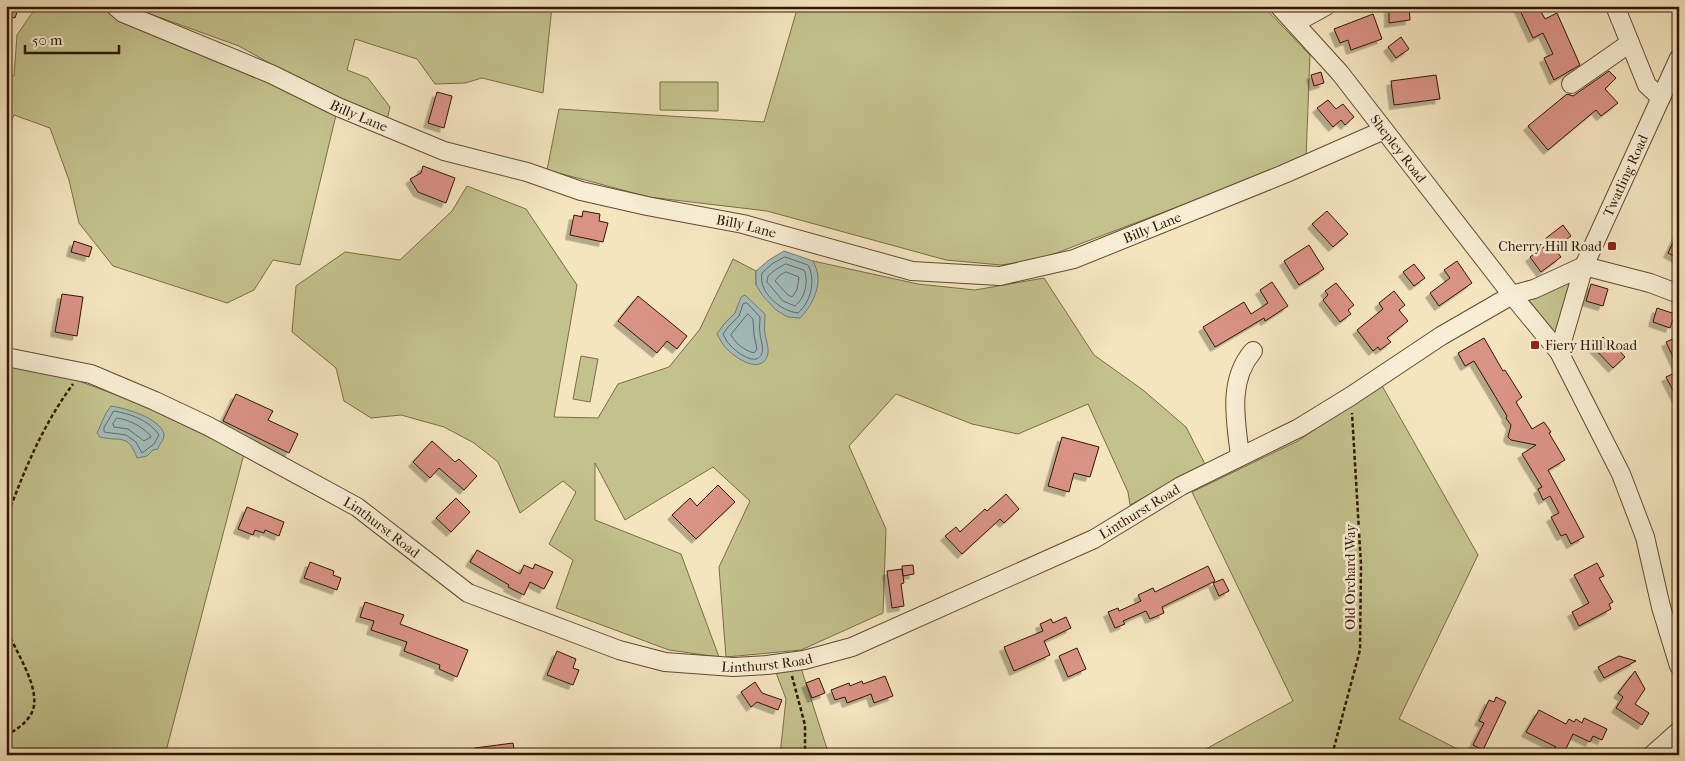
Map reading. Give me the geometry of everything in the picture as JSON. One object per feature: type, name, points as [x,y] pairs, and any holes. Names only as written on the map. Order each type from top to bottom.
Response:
[{"type":"street","name":"Billy Lane","points":[[115,6],[123,13],[271,74],[338,107],[444,151],[527,172],[581,191],[646,206],[743,224],[912,271],[1000,276],[1074,259],[1284,174],[1384,130]]},
{"type":"street","name":"Shepley Road","points":[[1279,6],[1340,73],[1512,295]]},
{"type":"street","points":[[1295,23],[1326,6]]},
{"type":"street","points":[[1615,6],[1647,85],[1660,98]]},
{"type":"street","points":[[1570,84],[1630,42]]},
{"type":"street","name":"Twatling Road","points":[[1559,352],[1584,266],[1679,58]]},
{"type":"street","points":[[1584,266],[1650,283],[1679,294]]},
{"type":"street","name":"Linthurst Road","points":[[6,356],[90,374],[155,401],[208,426],[357,506],[468,593],[619,650],[665,662],[733,667],[804,660],[852,647],[1094,539],[1181,486],[1299,428],[1351,396],[1440,336],[1512,295],[1534,289],[1584,266]]},
{"type":"street","points":[[1512,295],[1559,352],[1620,474],[1645,537],[1661,607],[1679,666]]},
{"type":"street","points":[[1240,456],[1234,405],[1241,369],[1253,352]]},
{"type":"street","points":[[1652,755],[1677,723]]},
{"type":"path","points":[[6,519],[31,456],[48,422],[74,383],[78,371]]},
{"type":"path","name":"Old Orchard Way","points":[[1332,755],[1360,650],[1362,565],[1351,396]]},
{"type":"path","points":[[6,626],[32,684],[34,701],[31,714],[24,724],[6,736]]},
{"type":"path","points":[[789,662],[805,725],[806,755]]},
{"type":"shaded area","points":[[37,6],[105,6],[119,19],[337,111],[300,265],[273,260],[254,290],[227,303],[113,266],[79,223],[69,180],[50,128],[14,115],[6,133],[6,76],[14,76],[17,35]]},
{"type":"shaded area","points":[[141,6],[552,6],[543,93],[482,78],[465,83],[435,84],[417,59],[355,39],[347,70],[368,78],[390,107],[387,120],[339,102],[239,46],[139,10]]},
{"type":"shaded area","points":[[798,6],[1263,6],[1310,55],[1306,158],[1038,260],[1001,265],[946,260],[767,211],[649,197],[547,170],[559,109],[764,122]]},
{"type":"shaded area","points":[[660,82],[718,82],[718,111],[660,110]]},
{"type":"shaded area","points":[[467,186],[526,209],[577,285],[554,417],[598,418],[618,384],[669,367],[700,329],[733,259],[756,271],[756,285],[818,276],[813,261],[918,284],[975,290],[1044,278],[1094,355],[1143,390],[1186,427],[1205,464],[1130,505],[1128,492],[1088,404],[1018,434],[972,424],[896,394],[849,446],[886,529],[883,613],[801,650],[726,657],[719,567],[750,501],[713,467],[625,520],[595,463],[595,520],[681,554],[719,657],[669,650],[556,608],[573,560],[549,544],[576,492],[563,481],[520,513],[498,462],[474,443],[444,427],[401,415],[371,418],[344,401],[336,368],[292,332],[296,286],[345,252],[400,260],[452,211]]},
{"type":"shaded area","points":[[1568,281],[1570,285],[1557,332],[1553,334],[1527,302],[1528,297]]},
{"type":"shaded area","points":[[581,356],[598,359],[590,402],[573,399]]},
{"type":"shaded area","points":[[6,364],[65,376],[133,401],[244,454],[165,755],[6,755]]},
{"type":"shaded area","points":[[1381,384],[1478,555],[1399,719],[1469,755],[1195,755],[1293,701],[1192,492],[1298,441]]},
{"type":"shaded area","points":[[801,668],[829,755],[780,755],[786,699],[775,670]]},
{"type":"water","points":[[784,251],[813,261],[818,273],[815,294],[810,305],[800,318],[788,317],[776,310],[756,285],[756,271]]},
{"type":"water","points":[[745,295],[765,314],[768,354],[763,362],[759,364],[748,363],[736,357],[725,347],[717,334],[735,313],[741,297]]},
{"type":"water","points":[[111,406],[141,415],[156,423],[164,434],[158,449],[153,450],[147,456],[137,458],[134,450],[127,442],[100,437],[97,433]]},
{"type":"building","points":[[6,6],[19,6],[15,18],[6,15]]},
{"type":"building","points":[[1389,6],[1409,6],[1410,20],[1389,23]]},
{"type":"building","points":[[1518,6],[1538,6],[1545,19],[1557,13],[1580,65],[1554,80],[1544,58],[1553,54],[1543,33],[1533,38]]},
{"type":"building","points":[[1373,14],[1382,39],[1351,50],[1348,40],[1340,43],[1334,29]]},
{"type":"building","points":[[1401,37],[1409,49],[1396,58],[1388,47]]},
{"type":"building","points":[[1609,71],[1616,78],[1605,89],[1618,103],[1601,116],[1596,110],[1548,150],[1528,126],[1567,94],[1573,96]]},
{"type":"building","points":[[1321,72],[1324,83],[1314,86],[1311,75]]},
{"type":"building","points":[[1436,75],[1440,99],[1394,105],[1391,81]]},
{"type":"building","points":[[437,92],[452,96],[444,128],[428,123]]},
{"type":"building","points":[[1328,100],[1336,109],[1343,104],[1354,117],[1345,125],[1341,120],[1333,127],[1317,108]]},
{"type":"building","points":[[423,166],[455,178],[446,203],[418,192],[410,179],[421,173]]},
{"type":"building","points":[[583,211],[600,214],[599,221],[608,223],[603,242],[570,235],[574,215],[582,217]]},
{"type":"building","points":[[1327,211],[1348,234],[1333,247],[1312,224]]},
{"type":"building","points":[[1563,225],[1571,236],[1554,248],[1561,257],[1541,272],[1530,257],[1548,244],[1545,239]]},
{"type":"building","points":[[1679,230],[1679,259],[1668,253]]},
{"type":"building","points":[[74,241],[92,247],[89,257],[71,252]]},
{"type":"building","points":[[1309,245],[1324,269],[1299,285],[1284,261]]},
{"type":"building","points":[[1457,261],[1472,283],[1439,306],[1430,293],[1450,278],[1444,270]]},
{"type":"building","points":[[1414,264],[1425,278],[1414,286],[1403,272]]},
{"type":"building","points":[[1272,282],[1288,306],[1265,321],[1264,318],[1215,347],[1203,327],[1244,302],[1251,314],[1268,303],[1260,290]]},
{"type":"building","points":[[1336,283],[1354,305],[1348,310],[1351,314],[1340,322],[1323,300],[1328,295],[1325,291]]},
{"type":"building","points":[[1591,284],[1608,289],[1603,306],[1586,301]]},
{"type":"building","points":[[1394,291],[1405,305],[1399,310],[1408,321],[1387,338],[1391,342],[1380,350],[1378,347],[1373,351],[1357,330],[1383,309],[1379,303]]},
{"type":"building","points":[[62,294],[83,297],[77,336],[55,332]]},
{"type":"building","points":[[638,296],[687,336],[677,349],[667,341],[657,353],[618,321]]},
{"type":"building","points":[[1657,308],[1675,314],[1670,328],[1653,322]]},
{"type":"building","points":[[1679,336],[1679,370],[1666,342]]},
{"type":"building","points":[[1603,337],[1625,357],[1613,368],[1593,347]]},
{"type":"building","points":[[1484,338],[1503,371],[1505,370],[1522,397],[1516,402],[1532,429],[1544,422],[1565,460],[1548,470],[1584,537],[1571,544],[1566,534],[1561,536],[1551,517],[1559,513],[1550,496],[1543,500],[1538,489],[1542,487],[1522,454],[1536,445],[1511,440],[1508,437],[1511,425],[1506,418],[1507,416],[1474,361],[1465,366],[1458,353]]},
{"type":"building","points":[[1679,371],[1679,402],[1666,377]]},
{"type":"building","points":[[236,394],[273,411],[268,420],[298,434],[289,453],[223,421]]},
{"type":"building","points":[[1062,437],[1099,447],[1090,477],[1074,473],[1069,492],[1048,486]]},
{"type":"building","points":[[432,441],[455,462],[459,459],[477,476],[464,490],[439,468],[430,478],[413,462]]},
{"type":"building","points":[[718,485],[735,502],[696,539],[672,515],[690,498],[697,506]]},
{"type":"building","points":[[1006,494],[1019,509],[1004,523],[1000,519],[962,554],[945,536],[956,527],[960,532],[985,509],[987,511]]},
{"type":"building","points":[[456,498],[470,512],[451,532],[436,518]]},
{"type":"building","points":[[247,507],[284,522],[279,536],[265,530],[264,533],[255,530],[253,535],[238,529]]},
{"type":"building","points":[[477,550],[520,574],[524,565],[533,569],[535,564],[553,572],[544,589],[530,582],[524,595],[508,587],[509,585],[470,562]]},
{"type":"building","points":[[310,562],[334,571],[333,575],[341,578],[337,590],[304,578]]},
{"type":"building","points":[[1597,563],[1604,576],[1599,578],[1613,602],[1609,604],[1611,609],[1579,626],[1572,612],[1589,603],[1574,575]]},
{"type":"building","points":[[913,565],[914,574],[903,576],[902,566]]},
{"type":"building","points":[[1208,566],[1215,581],[1162,607],[1164,613],[1150,619],[1146,611],[1123,621],[1125,624],[1115,628],[1108,612],[1118,608],[1119,611],[1141,601],[1138,595],[1153,588],[1155,592]]},
{"type":"building","points":[[902,569],[904,583],[901,584],[904,606],[892,608],[887,571]]},
{"type":"building","points":[[1223,579],[1229,591],[1219,596],[1213,583]]},
{"type":"building","points":[[365,602],[404,615],[400,624],[468,650],[457,677],[439,669],[440,665],[404,651],[407,642],[371,630],[374,621],[360,617]]},
{"type":"building","points":[[1066,617],[1071,628],[1044,641],[1050,655],[1014,671],[1004,647],[1043,631],[1040,624],[1051,619],[1053,623]]},
{"type":"building","points":[[1077,648],[1086,669],[1068,677],[1059,656]]},
{"type":"building","points":[[557,651],[576,659],[573,668],[579,670],[573,685],[547,675]]},
{"type":"building","points":[[1619,656],[1636,661],[1604,678],[1598,667]]},
{"type":"building","points":[[1635,671],[1645,689],[1635,704],[1649,713],[1642,725],[1616,708],[1623,697],[1618,693]]},
{"type":"building","points":[[885,676],[893,696],[874,703],[871,694],[847,703],[845,697],[835,700],[831,690],[849,683],[850,686],[862,681],[863,684]]},
{"type":"building","points":[[819,678],[825,693],[812,698],[806,683]]},
{"type":"building","points":[[755,682],[762,693],[782,700],[778,710],[757,702],[751,707],[741,692]]},
{"type":"building","points":[[1496,697],[1506,702],[1483,750],[1473,745],[1484,723],[1479,721],[1489,700],[1494,702]]},
{"type":"building","points":[[1539,710],[1566,724],[1569,719],[1574,722],[1576,719],[1582,723],[1584,718],[1607,729],[1602,740],[1593,736],[1590,742],[1573,734],[1563,755],[1552,755],[1556,747],[1526,732]]},
{"type":"building","points":[[513,743],[515,755],[475,755],[475,748]]},
{"type":"place","name":"Cherry Hill Road","points":[[1612,246]]},
{"type":"place","name":"Fiery Hill Road","points":[[1535,345]]}]
